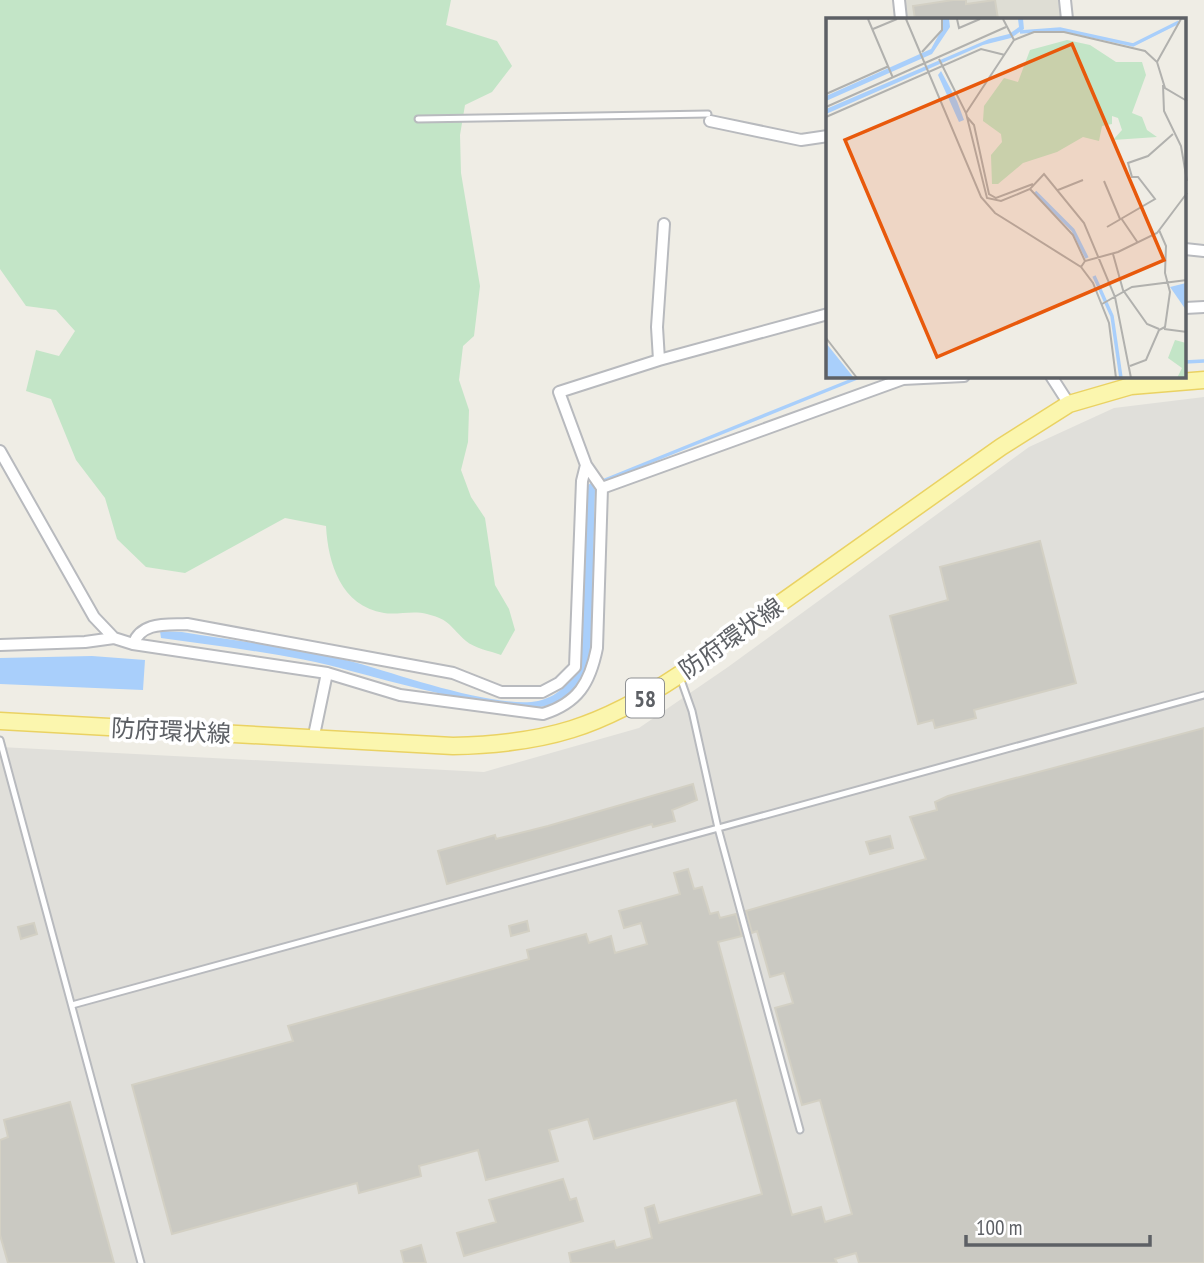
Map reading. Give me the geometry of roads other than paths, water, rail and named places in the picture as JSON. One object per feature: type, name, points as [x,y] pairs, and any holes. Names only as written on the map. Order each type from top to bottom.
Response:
[{"type":"main road","name":"防府環状線","points":[[0,721],[453,746],[509,745],[578,729],[631,706],[679,676],[1001,447],[1069,404],[1131,386],[1204,380]]},
{"type":"street","points":[[899,0],[901,18]]},
{"type":"street","points":[[1065,0],[1067,18]]},
{"type":"street","points":[[709,117],[801,140],[826,136]]},
{"type":"street","points":[[659,360],[657,327],[664,224]]},
{"type":"street","points":[[1186,249],[1204,251]]},
{"type":"street","points":[[1186,308],[1204,307]]},
{"type":"street","points":[[0,645],[85,642],[114,638],[133,644],[327,673],[400,695],[524,714],[543,714],[560,709],[580,694],[588,682],[597,648],[602,488],[586,465],[559,392],[659,360],[826,315]]},
{"type":"street","points":[[602,488],[903,379],[923,378]]},
{"type":"street","points":[[1052,378],[1069,404]]},
{"type":"street","points":[[0,451],[94,617],[114,638]]},
{"type":"street","points":[[133,644],[136,635],[153,625],[187,624],[453,673],[501,692],[542,692],[559,683],[575,667],[582,481],[586,465]]},
{"type":"street","points":[[313,740],[327,673]]},
{"type":"lane","points":[[418,119],[709,117]]},
{"type":"lane","points":[[679,676],[692,711],[718,828],[800,1130]]},
{"type":"lane","points":[[72,1005],[1204,695]]},
{"type":"lane","points":[[0,740],[141,1263]]},
{"type":"water","points":[[591,483],[595,490],[591,647],[586,667],[577,684],[555,703],[527,708],[479,701],[304,660],[161,638],[160,631],[182,632],[272,646],[339,658],[475,696],[521,702],[546,699],[566,686],[581,658],[588,485]]},
{"type":"water","points":[[92,656],[145,660],[143,690],[0,684],[0,658]]},
{"type":"waterway","points":[[1186,362],[1204,361]]},
{"type":"waterway","points":[[600,482],[857,378]]}]
